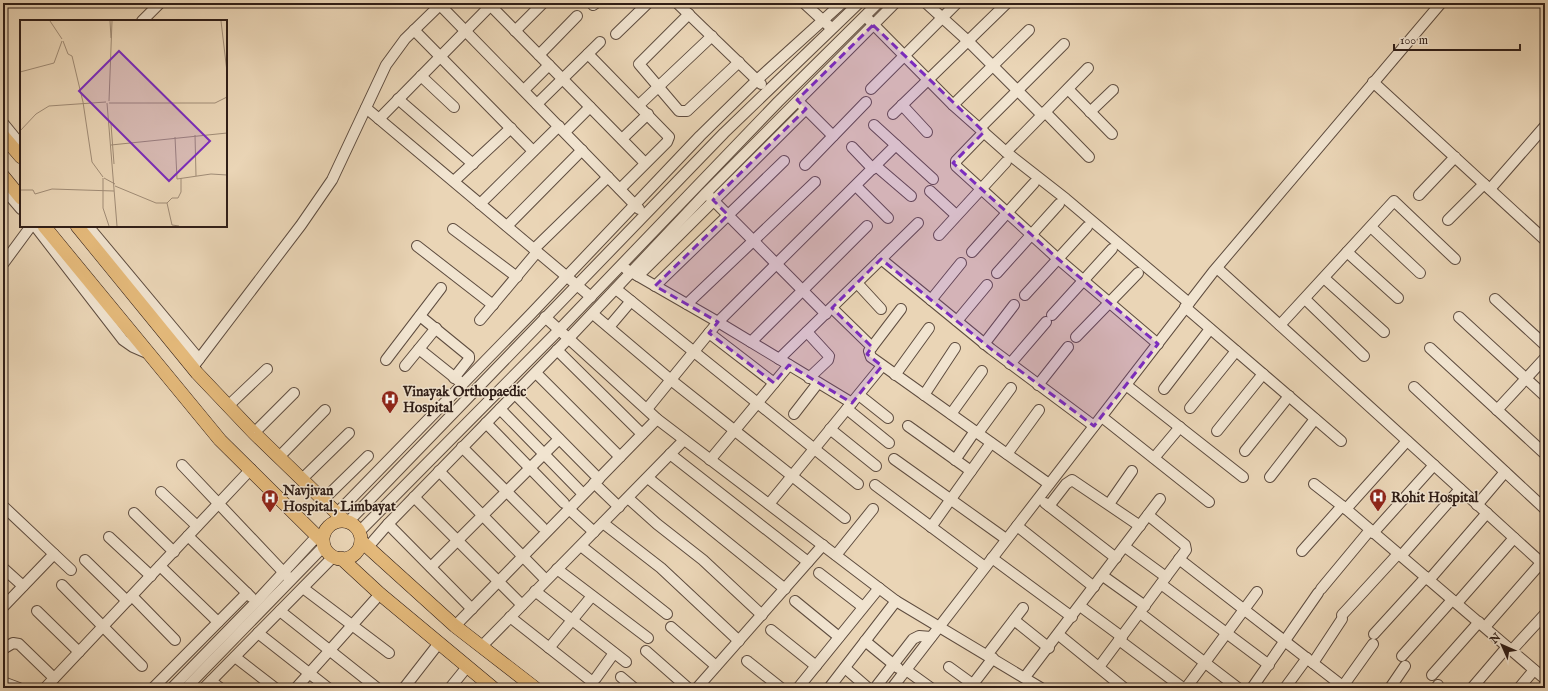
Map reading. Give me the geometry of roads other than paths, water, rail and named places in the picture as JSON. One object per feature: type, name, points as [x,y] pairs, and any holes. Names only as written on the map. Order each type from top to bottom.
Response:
[{"type":"main road","points":[[3,136],[19,148]]},
{"type":"main road","points":[[3,176],[20,197]]},
{"type":"main road","points":[[45,227],[220,440],[321,541],[328,553],[337,557],[492,688]]},
{"type":"main road","points":[[78,227],[196,363],[228,406],[254,433],[343,519],[355,526],[362,540],[455,626],[535,688]]},
{"type":"main road","points":[[321,541],[329,527],[343,519]]},
{"type":"main road","points":[[337,557],[351,556],[356,552],[362,540]]},
{"type":"street","points":[[143,20],[160,3]]},
{"type":"street","points":[[516,31],[543,3]]},
{"type":"street","points":[[616,34],[648,3]]},
{"type":"street","points":[[677,3],[767,90]]},
{"type":"street","points":[[804,3],[832,29]]},
{"type":"street","points":[[343,519],[463,384],[635,204],[757,80],[824,21],[842,3]]},
{"type":"street","points":[[634,274],[702,189],[790,92],[878,3]]},
{"type":"street","points":[[362,540],[621,266],[797,100],[895,3]]},
{"type":"street","points":[[926,3],[968,41],[1018,91],[1089,157]]},
{"type":"street","points":[[871,89],[958,3]]},
{"type":"street","points":[[893,114],[1007,3]]},
{"type":"street","points":[[892,688],[1187,305],[1441,3]]},
{"type":"street","points":[[89,227],[196,363],[301,225],[332,180],[386,65],[414,30],[441,4],[645,214]]},
{"type":"street","points":[[379,119],[466,31],[490,4],[646,163]]},
{"type":"street","points":[[343,519],[473,392],[767,90],[832,29],[856,4],[865,16],[904,56],[953,105],[982,130],[1006,157],[1066,199],[1187,305],[1210,329],[1341,441]]},
{"type":"street","points":[[689,14],[639,64],[679,111],[684,112],[739,62]]},
{"type":"street","points":[[539,55],[577,16]]},
{"type":"street","points":[[414,30],[534,151]]},
{"type":"street","points":[[953,105],[1028,30]]},
{"type":"street","points":[[639,105],[712,36]]},
{"type":"street","points":[[537,104],[600,42]]},
{"type":"street","points":[[1064,44],[982,130],[955,163],[980,189],[1009,213],[1031,235],[1158,344]]},
{"type":"street","points":[[588,54],[669,137],[666,142],[620,189]]},
{"type":"street","points":[[524,90],[549,65]]},
{"type":"street","points":[[939,235],[1044,114],[1088,68]]},
{"type":"street","points":[[421,76],[454,107]]},
{"type":"street","points":[[1373,82],[1545,240]]},
{"type":"street","points":[[1068,89],[1112,134]]},
{"type":"street","points":[[1090,112],[1113,90]]},
{"type":"street","points":[[790,92],[833,136]]},
{"type":"street","points":[[398,100],[472,164]]},
{"type":"street","points":[[805,164],[866,102]]},
{"type":"street","points":[[902,106],[927,132]]},
{"type":"street","points":[[480,204],[534,151],[590,107]]},
{"type":"street","points":[[366,108],[591,297]]},
{"type":"street","points":[[362,540],[388,524],[616,289],[713,200],[806,108]]},
{"type":"street","points":[[622,139],[648,114]]},
{"type":"street","points":[[3,123],[19,148]]},
{"type":"street","points":[[874,125],[932,179]]},
{"type":"street","points":[[1448,220],[1487,186],[1545,126]]},
{"type":"street","points":[[454,182],[510,128]]},
{"type":"street","points":[[647,409],[718,322],[896,146]]},
{"type":"street","points":[[852,147],[910,196]]},
{"type":"street","points":[[507,226],[582,150]]},
{"type":"street","points":[[1419,195],[1455,157]]},
{"type":"street","points":[[655,286],[784,161]]},
{"type":"street","points":[[480,320],[536,251],[608,177]]},
{"type":"street","points":[[687,304],[752,240],[815,182]]},
{"type":"street","points":[[972,252],[1009,213],[1034,183]]},
{"type":"street","points":[[856,186],[888,218]]},
{"type":"street","points":[[3,188],[20,209]]},
{"type":"street","points":[[702,189],[802,290],[872,347]]},
{"type":"street","points":[[930,191],[956,215]]},
{"type":"street","points":[[1280,325],[1394,202],[1455,259]]},
{"type":"street","points":[[997,273],[1059,204]]},
{"type":"street","points":[[779,359],[918,223]]},
{"type":"street","points":[[751,342],[867,226]]},
{"type":"street","points":[[3,264],[30,227]]},
{"type":"street","points":[[36,227],[123,340],[133,347],[149,354]]},
{"type":"street","points":[[1024,295],[1087,227]]},
{"type":"street","points":[[1371,227],[1420,273]]},
{"type":"street","points":[[453,228],[517,276]]},
{"type":"street","points":[[416,246],[493,304]]},
{"type":"street","points":[[1010,364],[1049,318],[1112,249]]},
{"type":"street","points":[[1347,252],[1398,298]]},
{"type":"street","points":[[881,259],[984,344],[1094,426]]},
{"type":"street","points":[[931,300],[961,263]]},
{"type":"street","points":[[621,266],[814,380],[849,406],[889,443]]},
{"type":"street","points":[[1217,268],[1543,565],[1432,674]]},
{"type":"street","points":[[1076,337],[1138,273]]},
{"type":"street","points":[[1324,278],[1384,332]]},
{"type":"street","points":[[857,283],[881,309]]},
{"type":"street","points":[[957,321],[986,285]]},
{"type":"street","points":[[386,360],[441,288]]},
{"type":"street","points":[[616,289],[858,484]]},
{"type":"street","points":[[1305,299],[1364,356]]},
{"type":"street","points":[[1495,299],[1545,345]]},
{"type":"street","points":[[609,328],[631,301]]},
{"type":"street","points":[[984,344],[1014,305]]},
{"type":"street","points":[[901,309],[869,351],[870,354],[882,366],[1049,484]]},
{"type":"street","points":[[593,314],[671,380],[845,518]]},
{"type":"street","points":[[420,316],[469,356],[469,359],[454,378]]},
{"type":"street","points":[[545,317],[657,419],[836,556],[896,600],[1041,688]]},
{"type":"street","points":[[1459,317],[1545,396]]},
{"type":"street","points":[[405,366],[436,328]]},
{"type":"street","points":[[895,375],[929,328]]},
{"type":"street","points":[[1164,389],[1210,329]]},
{"type":"street","points":[[794,414],[828,360],[829,356],[807,332]]},
{"type":"street","points":[[709,333],[774,383]]},
{"type":"street","points":[[924,395],[956,348]]},
{"type":"street","points":[[1038,385],[1068,348]]},
{"type":"street","points":[[1430,348],[1545,454]]},
{"type":"street","points":[[419,349],[473,392]]},
{"type":"street","points":[[558,350],[642,434]]},
{"type":"street","points":[[1190,408],[1236,351]]},
{"type":"street","points":[[1497,410],[1545,358]]},
{"type":"street","points":[[710,460],[789,365]]},
{"type":"street","points":[[769,504],[882,366]]},
{"type":"street","points":[[228,406],[267,369]]},
{"type":"street","points":[[951,414],[982,371]]},
{"type":"street","points":[[536,373],[620,457]]},
{"type":"street","points":[[1217,431],[1263,374]]},
{"type":"street","points":[[1126,385],[1243,477]]},
{"type":"street","points":[[1414,387],[1545,509]]},
{"type":"street","points":[[955,460],[1011,388]]},
{"type":"street","points":[[254,433],[294,393]]},
{"type":"street","points":[[515,394],[559,438],[620,507]]},
{"type":"street","points":[[858,394],[888,418]]},
{"type":"street","points":[[1245,451],[1288,396]]},
{"type":"street","points":[[500,409],[583,494]]},
{"type":"street","points":[[279,457],[325,410]]},
{"type":"street","points":[[1007,454],[1039,410]]},
{"type":"street","points":[[1102,417],[1209,502]]},
{"type":"street","points":[[455,626],[523,556],[567,506],[583,494],[657,419]]},
{"type":"street","points":[[1270,476],[1315,419]]},
{"type":"street","points":[[486,423],[594,532]]},
{"type":"street","points":[[908,426],[971,471]]},
{"type":"street","points":[[1154,458],[1180,427]]},
{"type":"street","points":[[830,429],[876,466]]},
{"type":"street","points":[[302,479],[349,433]]},
{"type":"street","points":[[431,567],[559,438]]},
{"type":"street","points":[[482,646],[620,507],[684,440]]},
{"type":"street","points":[[1302,551],[1407,441]]},
{"type":"street","points":[[931,527],[991,443]]},
{"type":"street","points":[[462,447],[542,527]]},
{"type":"street","points":[[670,454],[808,562]]},
{"type":"street","points":[[323,500],[368,456]]},
{"type":"street","points":[[894,459],[1006,539]]},
{"type":"street","points":[[182,465],[218,505],[291,580]]},
{"type":"street","points":[[1252,688],[1320,591],[1372,531],[1434,465]]},
{"type":"street","points":[[45,688],[251,470]]},
{"type":"street","points":[[439,471],[546,580]]},
{"type":"street","points":[[1108,504],[1132,471]]},
{"type":"street","points":[[1477,505],[1505,472]]},
{"type":"street","points":[[648,478],[785,589]]},
{"type":"street","points":[[1049,506],[1066,484],[1072,480],[1140,526]]},
{"type":"street","points":[[1314,484],[1541,674],[1519,688]]},
{"type":"street","points":[[875,485],[985,567]]},
{"type":"street","points":[[1285,688],[1310,661],[1342,617],[1460,489]]},
{"type":"street","points":[[161,492],[198,526]]},
{"type":"street","points":[[414,497],[522,605]]},
{"type":"street","points":[[628,498],[657,524],[703,560],[762,614]]},
{"type":"street","points":[[1038,498],[1116,558]]},
{"type":"street","points":[[1025,677],[1059,635],[1160,499]]},
{"type":"street","points":[[3,506],[71,570]]},
{"type":"street","points":[[836,556],[873,509]]},
{"type":"street","points":[[134,513],[174,552]]},
{"type":"street","points":[[1179,559],[1286,641],[1340,686],[1374,639],[1487,513]]},
{"type":"street","points":[[1099,668],[1186,550],[1185,545],[1148,515]]},
{"type":"street","points":[[603,523],[667,573],[739,641]]},
{"type":"street","points":[[388,524],[472,608]]},
{"type":"street","points":[[1017,526],[1094,587]]},
{"type":"street","points":[[188,536],[260,606]]},
{"type":"street","points":[[109,537],[150,576]]},
{"type":"street","points":[[1390,688],[1404,661],[1454,601],[1514,538]]},
{"type":"street","points":[[186,688],[260,606],[284,572],[321,541]]},
{"type":"street","points":[[172,688],[260,606],[291,580],[321,541]]},
{"type":"street","points":[[697,688],[822,545]]},
{"type":"street","points":[[581,546],[667,614]]},
{"type":"street","points":[[1124,547],[1226,634],[1269,665]]},
{"type":"street","points":[[3,608],[54,554]]},
{"type":"street","points":[[220,688],[208,685],[303,588],[337,557]]},
{"type":"street","points":[[992,558],[1072,617]]},
{"type":"street","points":[[85,560],[175,640]]},
{"type":"street","points":[[160,566],[218,622]]},
{"type":"street","points":[[3,568],[23,586]]},
{"type":"street","points":[[557,569],[648,638]]},
{"type":"street","points":[[819,573],[863,607]]},
{"type":"street","points":[[1103,576],[1238,688]]},
{"type":"street","points":[[62,585],[142,666]]},
{"type":"street","points":[[303,588],[389,653]]},
{"type":"street","points":[[798,688],[879,588]]},
{"type":"street","points":[[535,591],[626,662]]},
{"type":"street","points":[[1080,606],[1184,688],[1257,592]]},
{"type":"street","points":[[154,688],[247,593]]},
{"type":"street","points":[[296,688],[380,594]]},
{"type":"street","points":[[550,648],[592,596]]},
{"type":"street","points":[[829,688],[896,600]]},
{"type":"street","points":[[795,601],[839,637]]},
{"type":"street","points":[[949,667],[974,687],[990,657],[1023,608]]},
{"type":"street","points":[[36,611],[79,652]]},
{"type":"street","points":[[280,611],[330,649],[377,688]]},
{"type":"street","points":[[1472,688],[1545,614]]},
{"type":"street","points":[[510,617],[590,680],[593,681],[614,653]]},
{"type":"street","points":[[1014,620],[1049,648]]},
{"type":"street","points":[[672,627],[716,666]]},
{"type":"street","points":[[771,630],[816,666]]},
{"type":"street","points":[[258,633],[328,688]]},
{"type":"street","points":[[1059,635],[1124,688]]},
{"type":"street","points":[[876,688],[916,637],[931,637]]},
{"type":"street","points":[[865,641],[894,664],[931,688]]},
{"type":"street","points":[[3,649],[13,643],[19,644],[54,678]]},
{"type":"street","points":[[404,688],[439,643]]},
{"type":"street","points":[[646,651],[688,688]]},
{"type":"street","points":[[235,657],[274,688]]},
{"type":"street","points":[[747,661],[781,688]]},
{"type":"street","points":[[450,688],[468,667]]},
{"type":"street","points":[[845,668],[868,688]]},
{"type":"street","points":[[621,677],[634,688]]},
{"type":"street","points":[[3,682],[19,688]]},
{"type":"place","name":"Vinayak Orthopaedic Hospital","points":[[390,414]]},
{"type":"place","name":"Rohit Hospital","points":[[1378,512]]},
{"type":"place","name":"Navjivan Hospital, Limbayat","points":[[270,513]]}]
